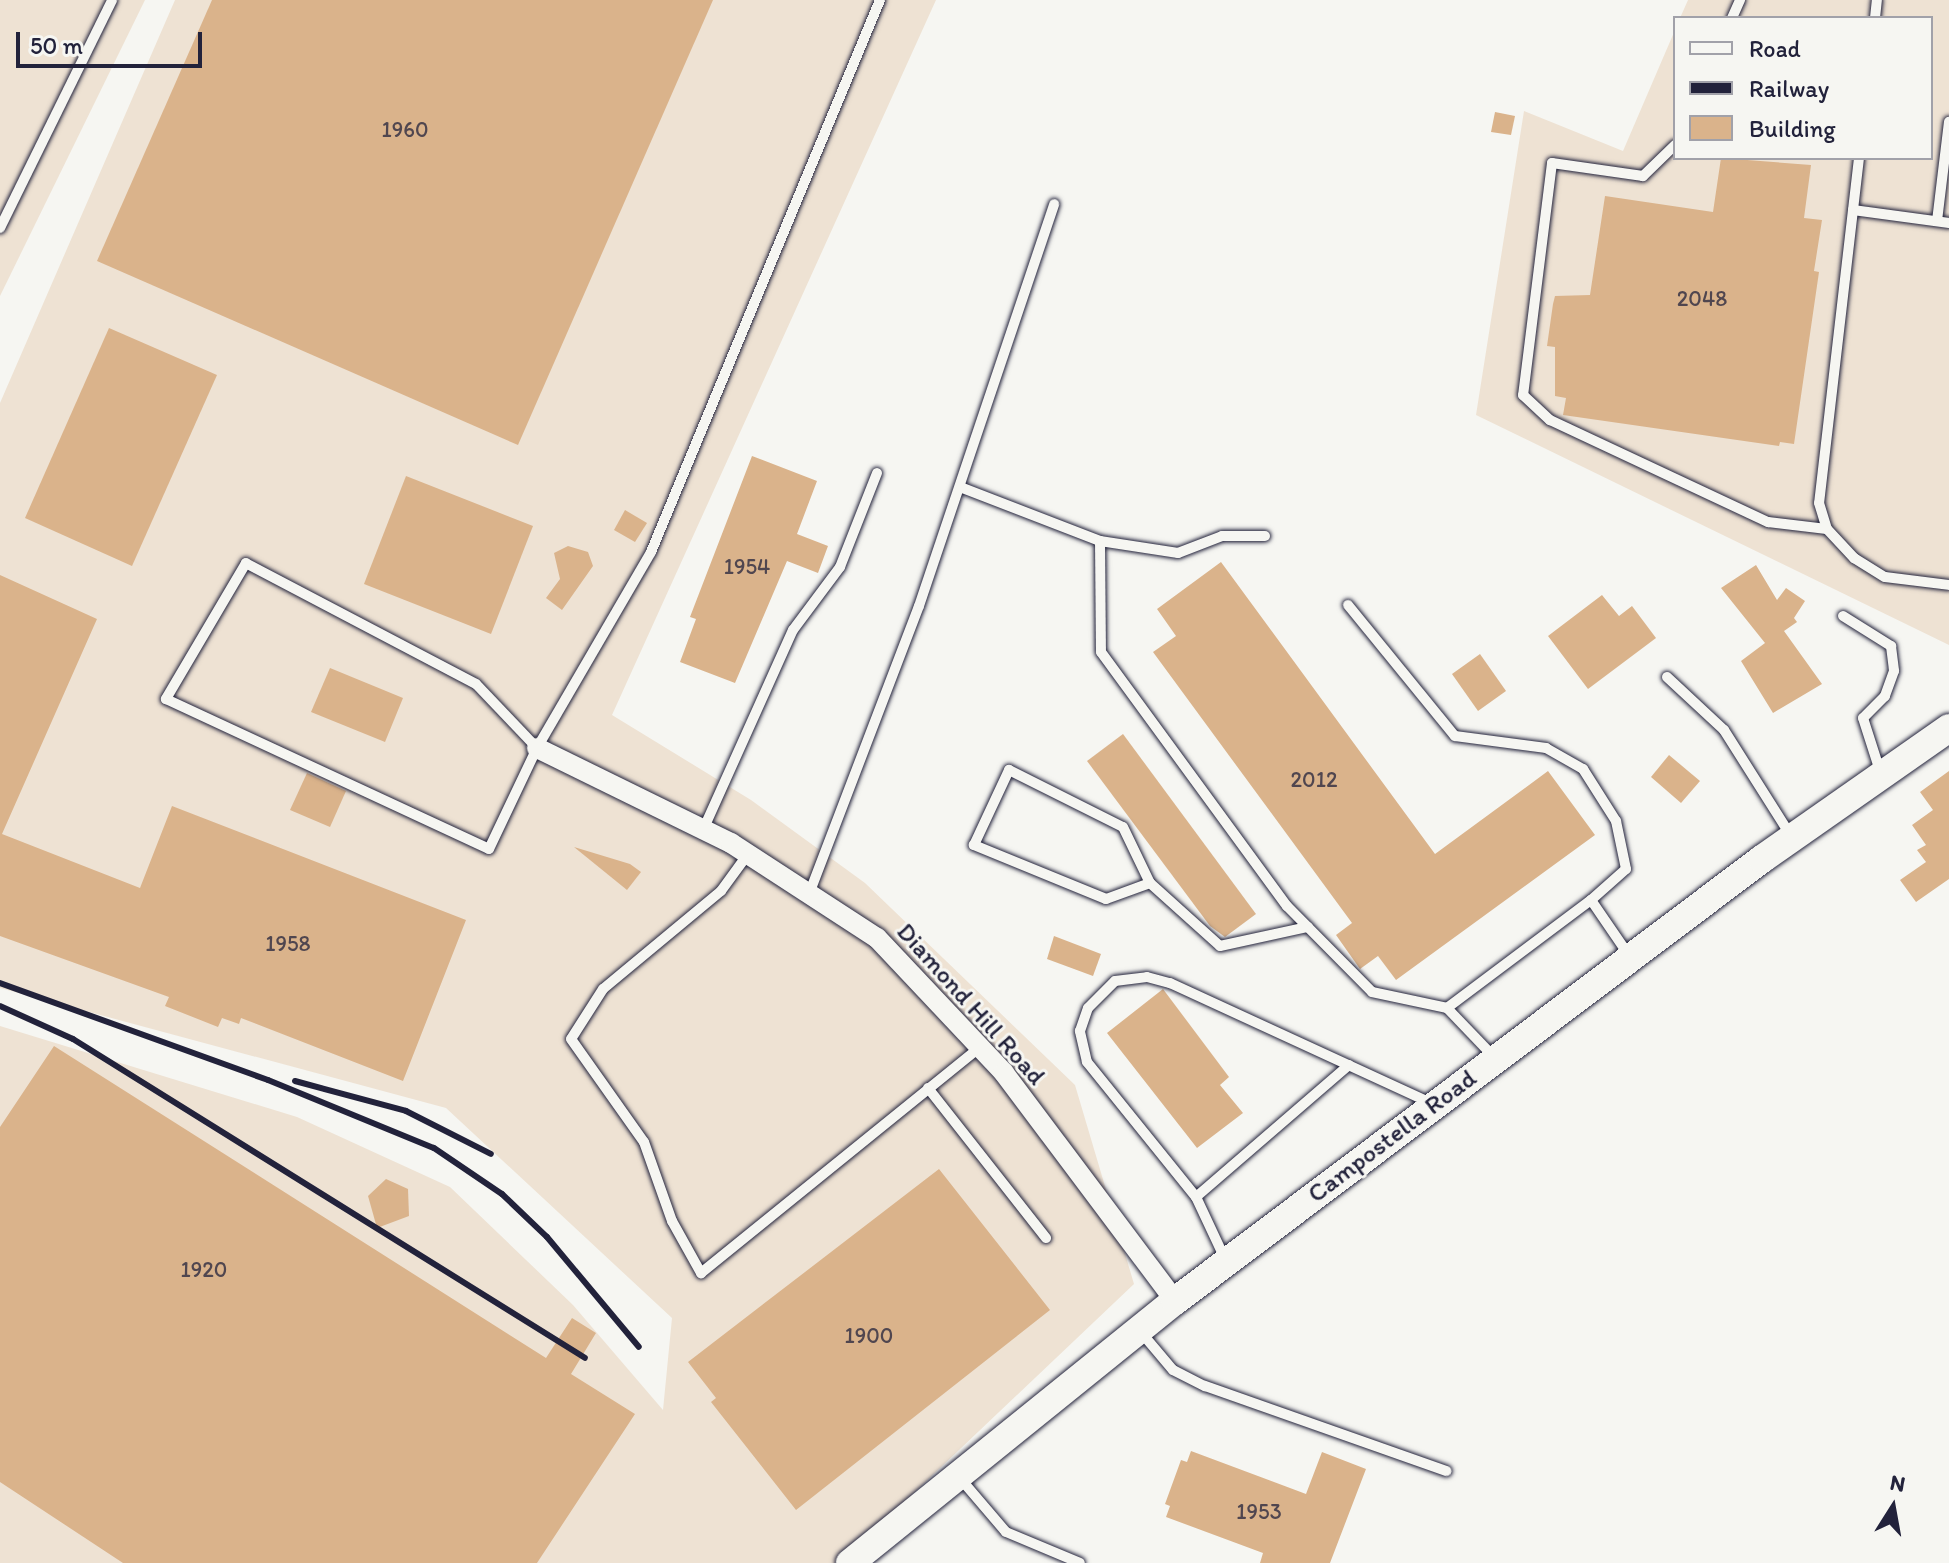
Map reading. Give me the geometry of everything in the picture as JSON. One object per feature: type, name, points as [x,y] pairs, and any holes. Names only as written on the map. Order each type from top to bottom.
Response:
[{"type":"main road","name":"Campostella Road","points":[[850,1563],[1226,1262],[1793,837],[1949,728]]},
{"type":"street","name":"Diamond Hill Road","points":[[537,748],[748,854],[877,938],[980,1047],[1175,1301]]},
{"type":"lane","points":[[0,228],[112,0]]},
{"type":"lane","points":[[537,748],[476,684],[246,563],[166,699],[489,849],[537,748],[651,552],[880,0]]},
{"type":"lane","points":[[1937,221],[1949,122]]},
{"type":"lane","points":[[1673,147],[1643,176],[1552,163],[1523,395],[1550,420],[1768,522],[1827,529]]},
{"type":"lane","points":[[1859,160],[1819,503],[1827,529],[1854,558],[1885,577],[1949,585]]},
{"type":"lane","points":[[809,894],[960,487],[1054,204]]},
{"type":"lane","points":[[1853,210],[1949,223]]},
{"type":"lane","points":[[703,830],[793,630],[840,567],[877,473]]},
{"type":"lane","points":[[960,487],[1100,541],[1178,553],[1222,536],[1265,536]]},
{"type":"lane","points":[[1100,541],[1101,652],[1308,927],[1372,992],[1447,1008],[1495,1058]]},
{"type":"lane","points":[[1348,605],[1455,736],[1546,748],[1583,769],[1616,821],[1626,869],[1591,900],[1447,1008]]},
{"type":"lane","points":[[1843,616],[1891,646],[1894,671],[1885,696],[1863,718],[1881,775]]},
{"type":"lane","points":[[1667,677],[1724,730],[1793,837]]},
{"type":"lane","points":[[1150,883],[1106,899],[974,845],[1009,770],[1123,827],[1150,883],[1220,946],[1308,927]]},
{"type":"lane","points":[[748,854],[721,891],[603,989],[571,1039],[644,1142],[672,1221],[701,1273],[980,1047]]},
{"type":"lane","points":[[1591,900],[1631,958]]},
{"type":"lane","points":[[1226,1262],[1196,1197],[1087,1062],[1080,1031],[1088,1008],[1115,981],[1147,977],[1170,983],[1435,1105]]},
{"type":"lane","points":[[1196,1197],[1349,1065]]},
{"type":"lane","points":[[928,1088],[1046,1238]]},
{"type":"lane","points":[[1138,1330],[1173,1370],[1205,1386],[1447,1471]]},
{"type":"lane","points":[[958,1476],[1006,1532],[1080,1563]]},
{"type":"shaded area","points":[[0,0],[145,0],[0,296]]},
{"type":"shaded area","points":[[175,0],[936,0],[612,715],[751,800],[865,883],[1075,1085],[1134,1284],[840,1563],[0,1563],[0,1026],[297,1117],[450,1187],[573,1305],[663,1410],[672,1318],[446,1108],[0,988],[0,403]]},
{"type":"shaded area","points":[[1688,0],[1949,0],[1949,645],[1476,415],[1524,111],[1623,151],[1673,35],[1673,160],[1933,160],[1933,16],[1681,16]]},
{"type":"building","points":[[212,0],[713,0],[518,445],[97,261]]},
{"type":"building","points":[[1495,112],[1515,116],[1511,135],[1491,132]]},
{"type":"building","points":[[1721,160],[1811,165],[1804,218],[1822,220],[1814,271],[1819,272],[1794,444],[1780,442],[1779,446],[1563,415],[1566,398],[1555,396],[1555,347],[1547,346],[1553,304],[1555,296],[1590,295],[1605,196],[1713,212]]},
{"type":"building","points":[[109,328],[217,375],[132,566],[25,518]]},
{"type":"building","points":[[752,456],[817,481],[797,534],[828,546],[818,573],[787,561],[735,683],[680,662],[696,619],[690,617]]},
{"type":"building","points":[[406,476],[533,526],[491,634],[364,584]]},
{"type":"building","points":[[625,510],[647,523],[635,542],[614,530]]},
{"type":"building","points":[[568,546],[588,552],[593,566],[562,610],[546,598],[560,579],[554,553]]},
{"type":"building","points":[[1221,562],[1435,854],[1548,771],[1595,835],[1396,980],[1378,956],[1360,969],[1336,935],[1352,923],[1153,652],[1176,636],[1157,609]]},
{"type":"building","points":[[1756,565],[1777,600],[1786,588],[1805,601],[1794,618],[1797,622],[1784,631],[1822,684],[1773,713],[1741,661],[1765,643],[1721,588]]},
{"type":"building","points":[[0,575],[97,619],[2,834],[140,888],[172,806],[466,920],[403,1081],[241,1018],[239,1024],[222,1018],[218,1027],[165,1006],[169,997],[0,936]]},
{"type":"building","points":[[1602,595],[1619,616],[1632,606],[1656,638],[1588,689],[1548,636]]},
{"type":"building","points":[[1480,654],[1506,691],[1478,711],[1452,674]]},
{"type":"building","points":[[330,668],[403,698],[385,742],[311,712]]},
{"type":"building","points":[[1123,734],[1256,914],[1225,937],[1210,926],[1087,761]]},
{"type":"building","points":[[1669,755],[1700,781],[1681,803],[1651,777]]},
{"type":"building","points":[[1949,771],[1949,879],[1916,902],[1900,880],[1926,862],[1917,850],[1926,845],[1912,825],[1933,810],[1920,792]]},
{"type":"building","points":[[307,773],[346,791],[330,827],[290,810]]},
{"type":"building","points":[[574,847],[630,864],[641,872],[627,890]]},
{"type":"building","points":[[1054,936],[1101,954],[1093,976],[1047,959]]},
{"type":"building","points":[[1163,989],[1229,1077],[1220,1085],[1243,1113],[1197,1148],[1107,1033]]},
{"type":"building","points":[[54,1046],[546,1358],[572,1318],[596,1333],[571,1374],[635,1414],[537,1563],[123,1563],[0,1482],[0,1127]]},
{"type":"building","points":[[939,1169],[1050,1310],[796,1510],[711,1402],[716,1398],[688,1362]]},
{"type":"building","points":[[386,1179],[408,1189],[409,1216],[377,1228],[368,1196]]},
{"type":"building","points":[[1191,1451],[1306,1494],[1322,1452],[1366,1469],[1330,1563],[1260,1563],[1263,1553],[1166,1517],[1170,1506],[1165,1504],[1181,1460],[1187,1462]]},
{"type":"railway","points":[[0,983],[268,1080],[434,1148],[502,1194],[547,1237],[639,1347]]},
{"type":"railway","points":[[0,1006],[73,1039],[585,1358]]},
{"type":"railway","points":[[295,1081],[406,1111],[491,1154]]}]
